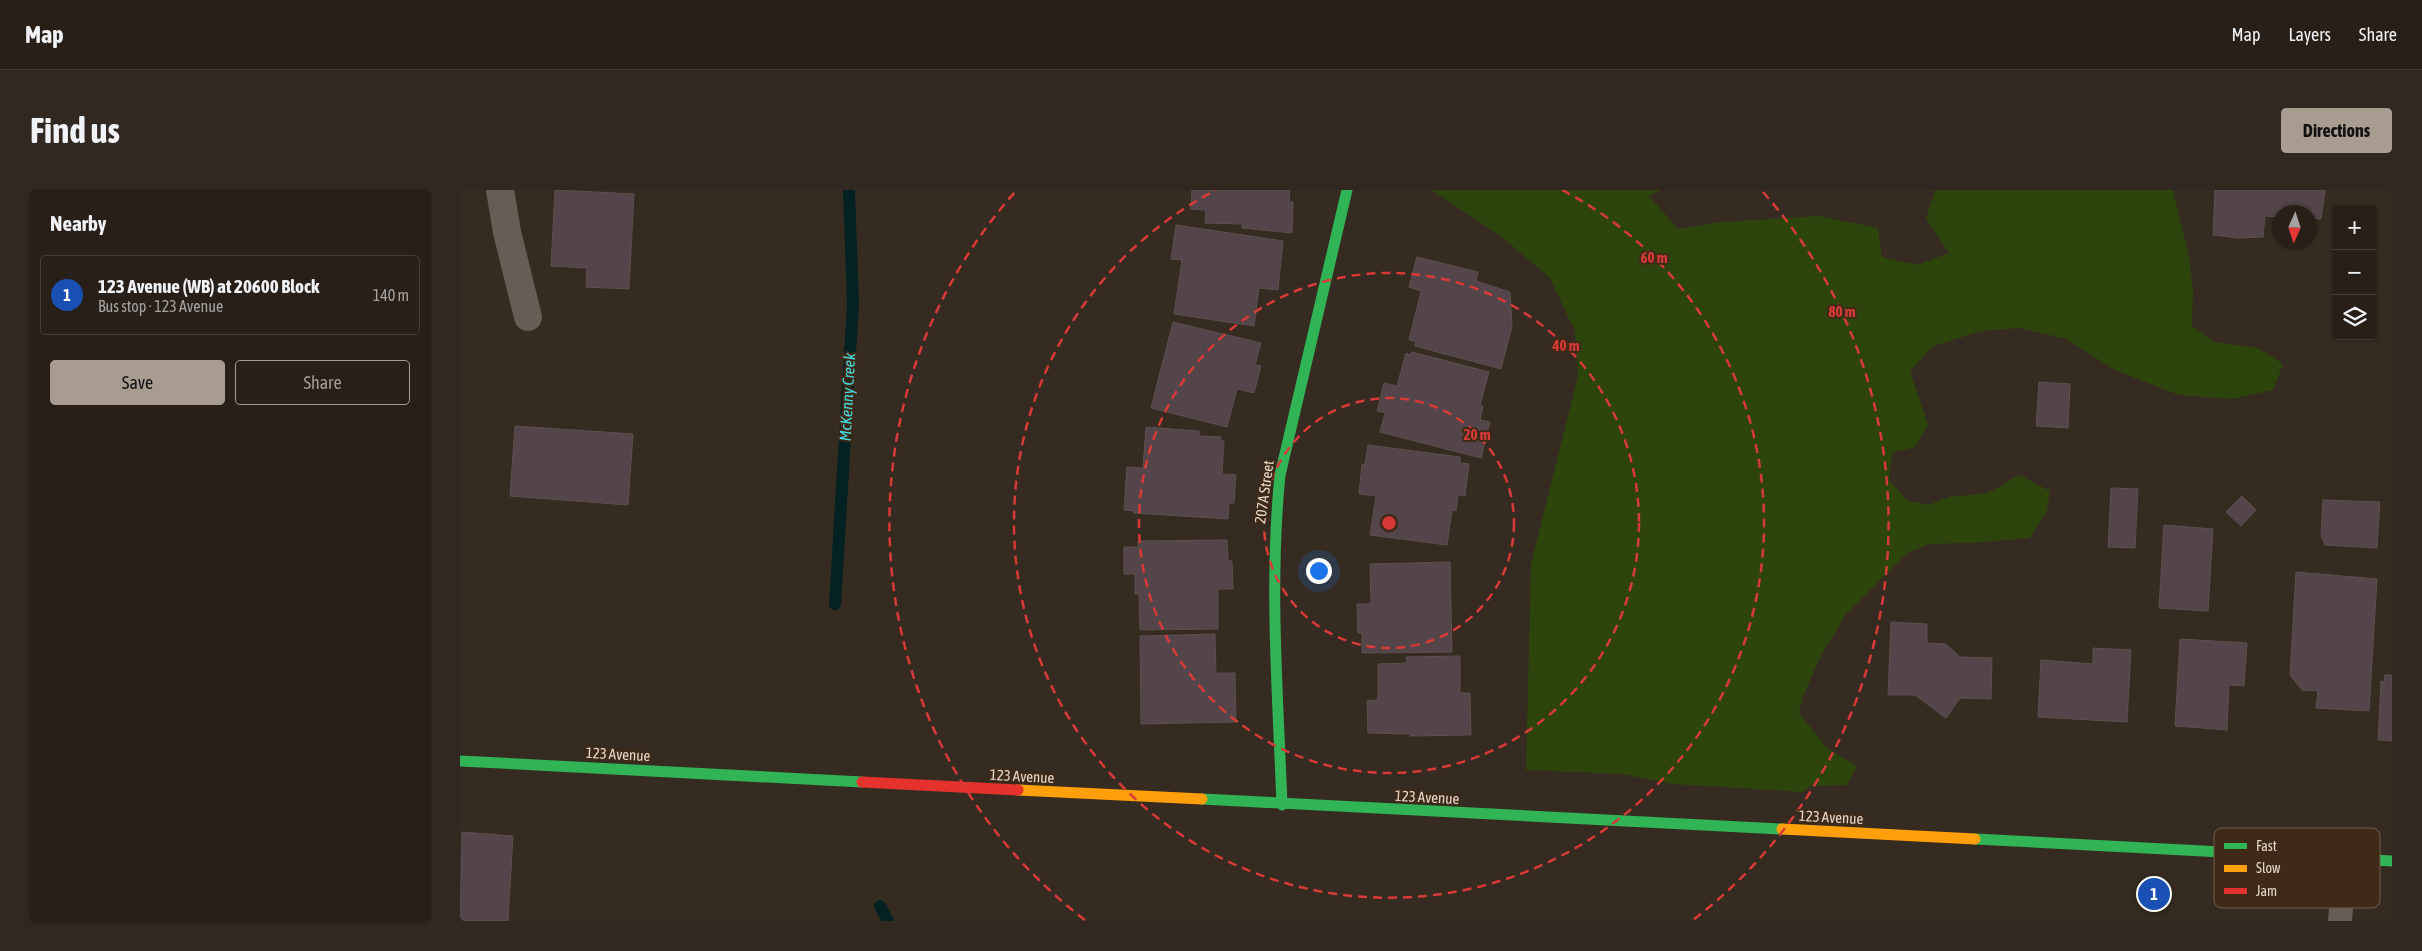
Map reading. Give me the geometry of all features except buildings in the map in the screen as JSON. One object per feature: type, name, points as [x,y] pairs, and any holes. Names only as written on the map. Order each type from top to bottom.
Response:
[{"type":"street","points":[[500,190],[507,232],[528,317]]},
{"type":"street","name":"207A Street","points":[[1282,805],[1273,567],[1274,521],[1282,466],[1346,190]]},
{"type":"street","name":"123 Avenue","points":[[460,761],[1282,805],[2214,851]]},
{"type":"lane","points":[[2340,921],[2341,908]]},
{"type":"green space","points":[[1432,190],[1661,190],[1649,196],[1678,229],[1721,222],[1819,216],[1878,228],[1882,257],[1917,265],[1949,253],[1926,218],[1935,190],[2173,190],[2189,256],[2193,290],[2192,326],[2214,342],[2258,348],[2283,364],[2273,390],[2233,399],[2179,395],[2115,370],[2066,339],[2020,328],[1981,331],[1931,347],[1910,372],[1928,425],[1915,447],[1892,453],[1889,480],[1907,500],[1928,505],[1949,497],[1988,493],[2019,475],[2050,491],[2047,510],[2030,538],[1929,544],[1907,553],[1846,614],[1820,658],[1804,694],[1799,713],[1827,748],[1857,766],[1847,785],[1811,786],[1803,792],[1673,784],[1622,774],[1526,770],[1531,564],[1578,376],[1575,331],[1549,277],[1503,238]]},
{"type":"waterway","name":"McKenny Creek","points":[[835,604],[853,304],[849,190]]},
{"type":"waterway","name":"McKenny Creek","points":[[880,906],[888,921]]},
{"type":"traffic: fast","points":[[1282,805],[1275,599],[1275,558],[1280,475],[1347,190]]},
{"type":"traffic: fast","points":[[460,761],[862,782]]},
{"type":"traffic: fast","points":[[1202,799],[1782,829]]},
{"type":"traffic: fast","points":[[1975,839],[2214,852]]},
{"type":"traffic: fast","points":[[2380,860],[2392,861]]},
{"type":"traffic: slow","points":[[1018,790],[1202,799]]},
{"type":"traffic: slow","points":[[1782,829],[1975,839]]},
{"type":"traffic: jam","points":[[862,782],[1018,790]]},
{"type":"place","name":"123 Avenue (WB) at 20600 Block","points":[[2154,894]]}]
